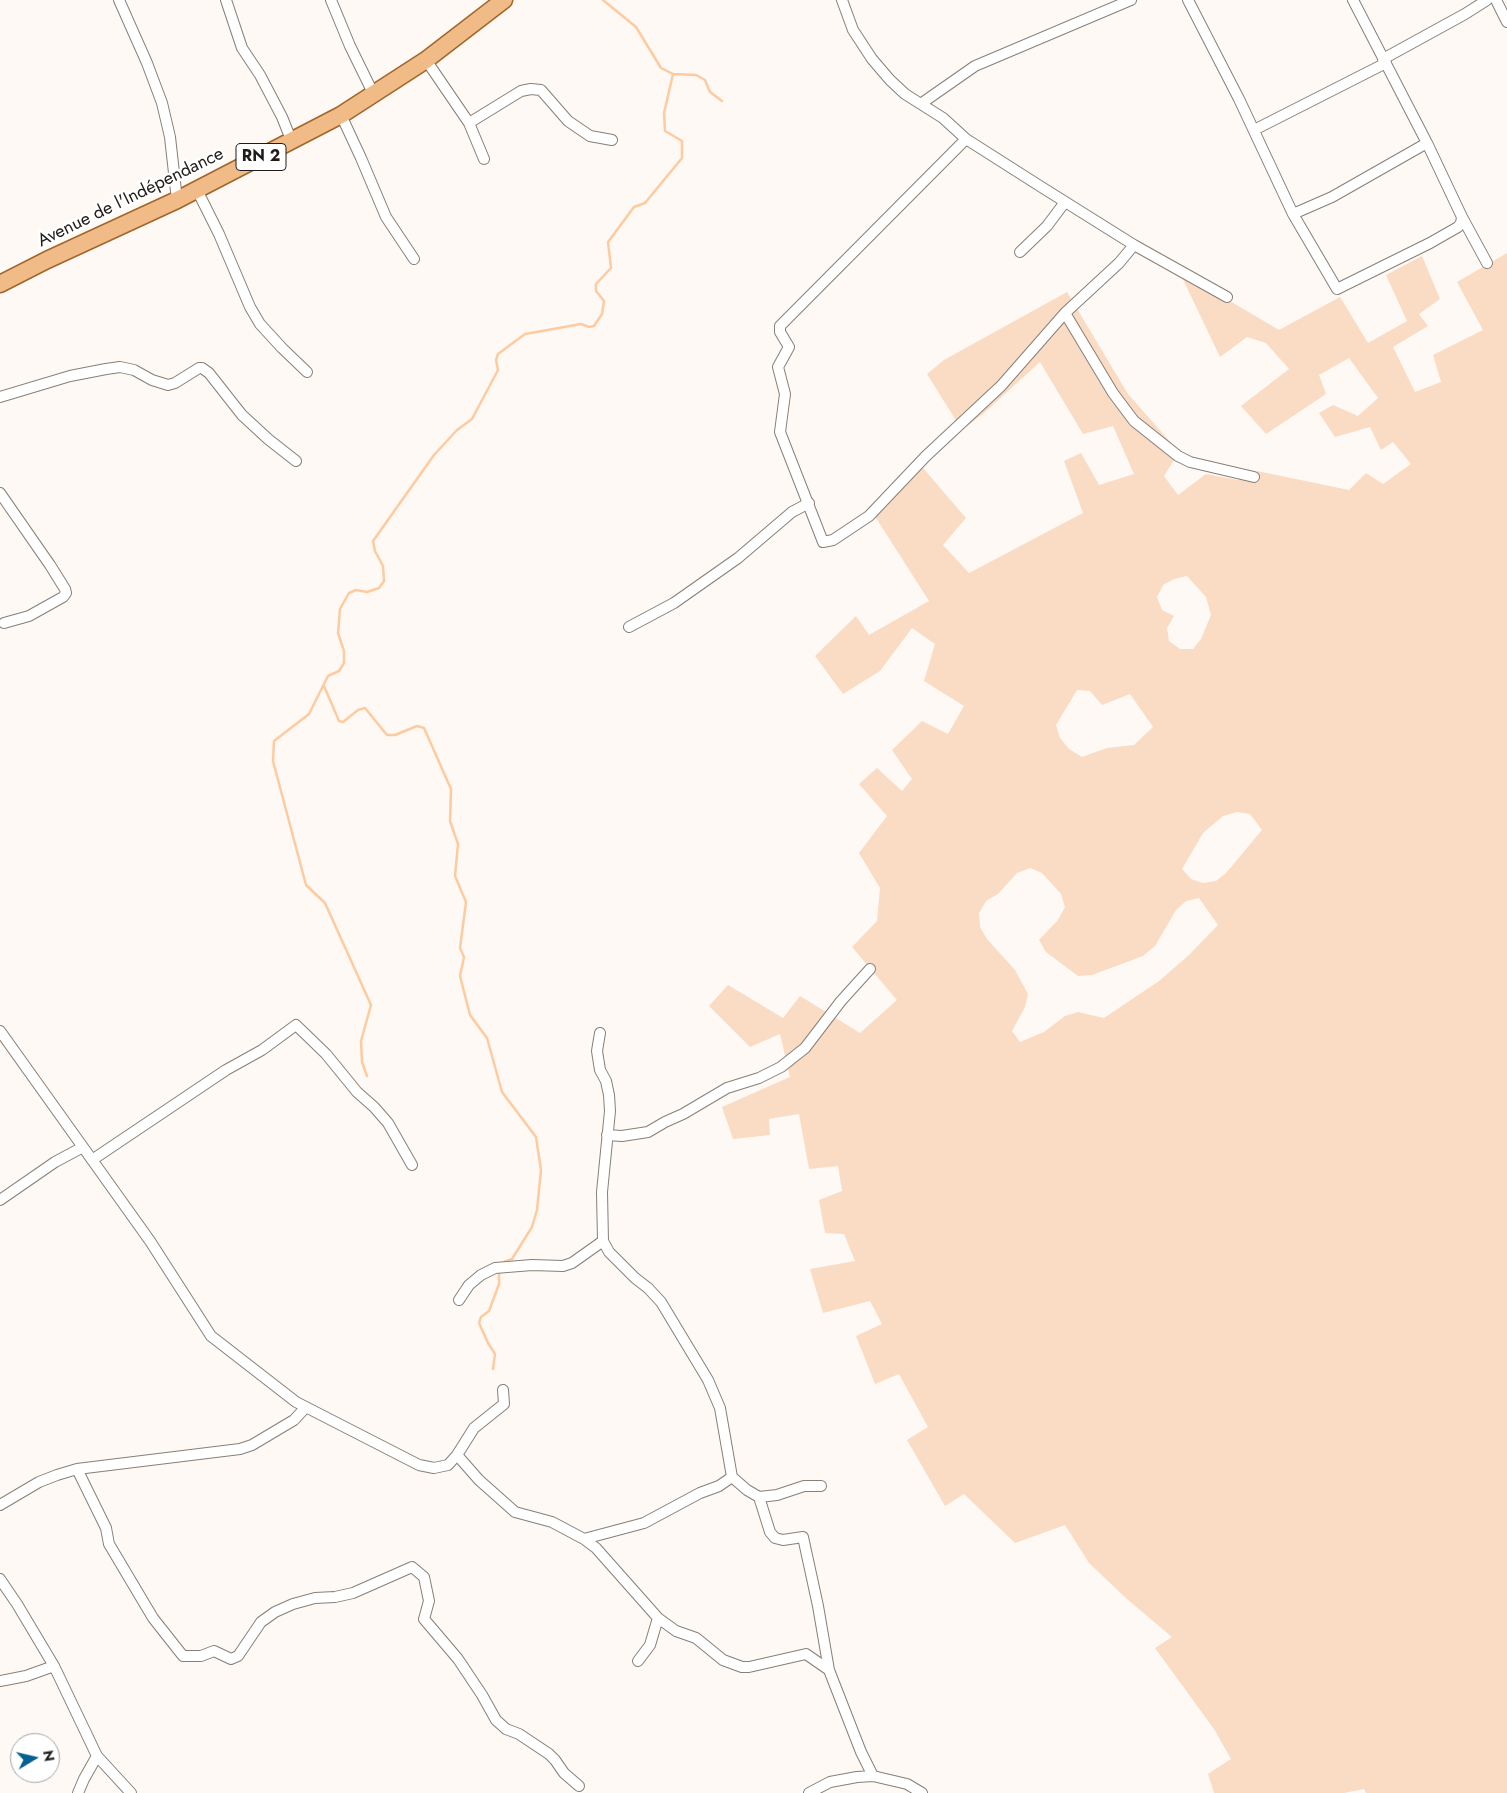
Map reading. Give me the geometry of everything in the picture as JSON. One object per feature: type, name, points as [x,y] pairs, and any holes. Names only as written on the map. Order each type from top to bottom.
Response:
[{"type":"main road","name":"Avenue de l'Indépendance","points":[[0,284],[47,260],[177,200],[341,115],[426,60],[504,0]]},
{"type":"street","points":[[119,0],[147,63],[162,103],[170,137],[177,200]]},
{"type":"street","points":[[226,0],[242,48],[260,76],[282,117],[292,142]]},
{"type":"street","points":[[331,0],[350,46],[374,95]]},
{"type":"street","points":[[842,0],[853,30],[872,59],[905,94],[943,118],[966,139],[1065,202],[1134,245],[1227,297]]},
{"type":"street","points":[[922,103],[975,66],[1130,0]]},
{"type":"street","points":[[1188,0],[1294,214],[1337,289],[1458,227],[1462,217]]},
{"type":"street","points":[[1353,0],[1487,263]]},
{"type":"street","points":[[1254,130],[1385,61],[1487,0]]},
{"type":"street","points":[[1496,0],[1507,22]]},
{"type":"street","points":[[426,60],[469,123],[484,159]]},
{"type":"street","points":[[469,123],[521,91],[542,90],[568,121],[590,136],[612,140]]},
{"type":"street","points":[[341,115],[386,217],[414,259]]},
{"type":"street","points":[[966,139],[780,326],[780,332],[789,347],[778,368],[786,394],[780,432],[809,502],[823,542],[833,540],[869,516],[926,456],[1001,386],[1065,313],[1119,262],[1134,245]]},
{"type":"street","points":[[1294,214],[1332,197],[1427,144]]},
{"type":"street","points":[[197,190],[219,234],[250,307],[266,330],[307,372]]},
{"type":"street","points":[[1020,252],[1047,226],[1065,202]]},
{"type":"street","points":[[1065,313],[1113,393],[1134,421],[1178,456],[1190,462],[1254,478]]},
{"type":"street","points":[[0,397],[70,376],[106,369],[120,367],[134,370],[152,380],[168,385],[202,368],[210,373],[242,415],[296,461]]},
{"type":"street","points":[[0,494],[50,565],[66,593],[63,597],[29,616],[4,623]]},
{"type":"street","points":[[629,627],[674,603],[738,558],[792,512],[809,502]]},
{"type":"street","points":[[607,1136],[648,1132],[683,1114],[726,1088],[759,1078],[781,1067],[805,1048],[841,1001],[870,969]]},
{"type":"street","points":[[92,1160],[226,1070],[262,1050],[296,1025],[326,1054],[356,1092],[374,1107],[388,1123],[412,1165]]},
{"type":"street","points":[[600,1033],[597,1051],[600,1070],[606,1081],[610,1111],[602,1192],[603,1242],[609,1252],[648,1288],[660,1302],[708,1380],[720,1408],[732,1476],[747,1490],[759,1497],[777,1495],[804,1486],[821,1486]]},
{"type":"street","points":[[1,1034],[150,1241],[211,1336],[285,1394],[306,1407],[419,1465],[434,1468],[448,1465],[457,1455],[474,1428],[504,1404],[503,1390]]},
{"type":"street","points":[[0,1200],[55,1162],[83,1147]]},
{"type":"street","points":[[459,1300],[469,1285],[480,1274],[495,1268],[532,1265],[563,1266],[603,1242]]},
{"type":"street","points":[[0,1505],[39,1482],[77,1470],[240,1449],[252,1445],[294,1420],[306,1407]]},
{"type":"street","points":[[457,1455],[480,1480],[515,1512],[552,1522],[584,1539],[596,1548],[658,1618],[676,1631],[696,1638],[723,1660],[749,1668],[803,1654],[811,1657],[829,1670]]},
{"type":"street","points":[[77,1470],[106,1528],[109,1544],[153,1618],[183,1656],[202,1656],[214,1651],[231,1659],[238,1656],[261,1622],[275,1612],[293,1604],[315,1598],[335,1597],[353,1593],[412,1566],[424,1577],[429,1601],[424,1619],[458,1659],[482,1694],[496,1720],[506,1729],[519,1734],[548,1754],[564,1773],[579,1786]]},
{"type":"street","points":[[584,1539],[644,1523],[700,1493],[719,1486],[732,1476]]},
{"type":"street","points":[[759,1497],[770,1532],[775,1538],[783,1540],[803,1537],[829,1670],[861,1752],[873,1776]]},
{"type":"street","points":[[0,1579],[54,1666],[97,1756],[131,1793]]},
{"type":"street","points":[[638,1661],[650,1645],[658,1618]]},
{"type":"street","points":[[0,1681],[26,1676],[54,1666]]},
{"type":"street","points":[[78,1793],[97,1756]]},
{"type":"street","points":[[809,1793],[830,1782],[873,1776],[907,1784],[922,1793]]},
{"type":"shaded area","points":[[1507,253],[1507,1793],[1366,1793],[1364,1789],[1344,1793],[1214,1793],[1208,1774],[1231,1759],[1214,1729],[1155,1648],[1172,1637],[1127,1599],[1089,1563],[1065,1525],[1015,1543],[964,1494],[945,1506],[907,1440],[928,1427],[899,1374],[875,1384],[856,1336],[882,1324],[870,1301],[823,1313],[810,1269],[855,1261],[844,1234],[825,1233],[819,1200],[842,1191],[838,1166],[809,1169],[799,1114],[769,1119],[770,1135],[733,1139],[722,1107],[790,1077],[780,1034],[750,1047],[709,1006],[728,985],[783,1018],[800,996],[860,1033],[897,1000],[852,947],[877,921],[880,888],[859,853],[887,816],[859,784],[877,768],[902,791],[912,779],[892,750],[922,721],[948,734],[964,706],[924,681],[935,644],[912,628],[880,671],[843,694],[815,656],[856,616],[869,635],[929,601],[869,507],[917,461],[966,518],[943,545],[969,573],[1083,513],[1064,461],[1081,453],[1099,485],[1134,474],[1113,426],[1083,434],[1040,362],[984,413],[962,430],[927,374],[944,360],[1067,292],[1128,394],[1179,452],[1164,476],[1178,495],[1206,474],[1238,480],[1257,471],[1349,490],[1366,473],[1383,484],[1411,464],[1393,442],[1381,450],[1370,427],[1335,437],[1319,413],[1333,405],[1358,416],[1378,398],[1349,358],[1319,375],[1326,394],[1266,434],[1241,406],[1289,369],[1266,343],[1247,337],[1220,357],[1179,271],[1279,330],[1340,297],[1368,343],[1407,321],[1386,275],[1422,256],[1440,299],[1419,314],[1428,326],[1393,347],[1415,392],[1441,382],[1433,355],[1483,330],[1457,282]],"holes":[[[1187,576],[1206,597],[1211,615],[1201,639],[1193,649],[1180,649],[1169,641],[1167,628],[1174,616],[1162,610],[1157,597],[1163,585],[1174,579]],[[1077,690],[1090,691],[1102,705],[1130,694],[1153,727],[1134,745],[1107,748],[1082,757],[1069,749],[1060,738],[1056,725]],[[1237,812],[1250,814],[1262,830],[1226,873],[1216,881],[1203,883],[1191,879],[1182,869],[1203,833],[1223,816]],[[1030,868],[1042,873],[1061,894],[1065,907],[1058,920],[1039,940],[1046,952],[1078,976],[1092,975],[1143,956],[1155,946],[1176,910],[1186,901],[1199,898],[1218,925],[1189,955],[1159,981],[1104,1018],[1078,1012],[1065,1016],[1044,1032],[1020,1042],[1012,1031],[1025,1007],[1028,994],[1015,970],[987,939],[980,927],[979,913],[986,901],[998,894],[1017,873]]]},
{"type":"waterway","points":[[603,0],[636,27],[661,68],[673,74],[696,75],[705,80],[710,92],[722,101]]},
{"type":"waterway","points":[[367,1076],[362,1062],[361,1041],[371,1005],[325,903],[306,885],[273,761],[274,741],[309,714],[328,676],[339,671],[344,663],[344,651],[338,633],[340,609],[349,593],[356,590],[367,592],[379,588],[384,581],[383,566],[375,551],[373,541],[434,455],[457,430],[472,419],[498,370],[496,360],[498,354],[525,334],[581,324],[589,327],[594,326],[602,314],[604,301],[596,291],[596,284],[611,268],[608,242],[634,207],[645,203],[682,158],[682,141],[665,131],[664,113],[673,74]]},
{"type":"waterway","points":[[324,686],[339,721],[343,722],[358,710],[365,708],[387,735],[395,735],[417,726],[424,728],[451,789],[450,821],[458,844],[455,876],[466,902],[460,948],[464,957],[460,976],[470,1015],[487,1038],[502,1092],[536,1137],[541,1170],[537,1210],[532,1227],[512,1259],[504,1262]]},
{"type":"waterway","points":[[493,1369],[495,1354],[479,1323],[481,1317],[489,1311],[499,1284],[499,1271]]}]
